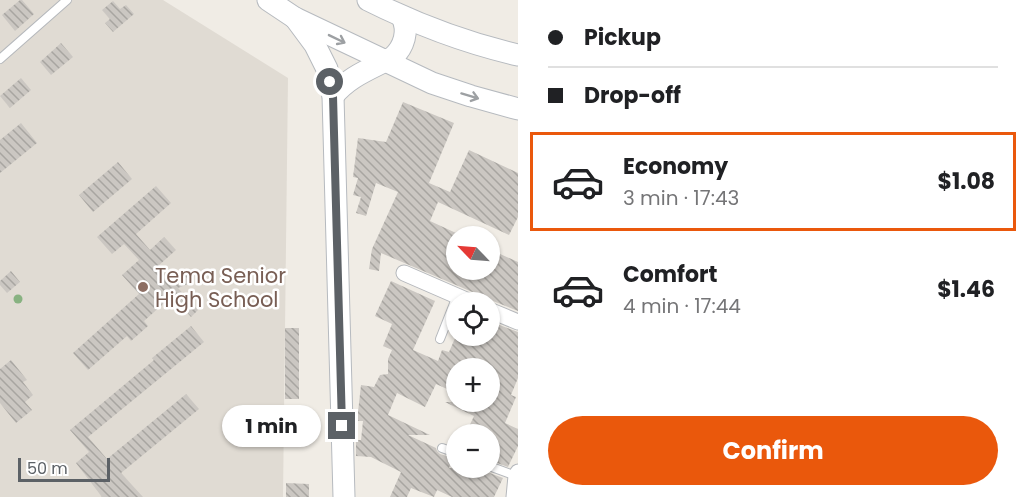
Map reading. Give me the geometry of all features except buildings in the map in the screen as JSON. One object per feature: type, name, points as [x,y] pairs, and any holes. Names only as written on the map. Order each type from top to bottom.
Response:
[{"type":"main road","points":[[268,0],[295,18],[422,79],[518,109]]},
{"type":"main road","points":[[368,0],[438,31],[518,55]]},
{"type":"main road","points":[[333,96],[350,80],[385,62],[398,52],[405,35],[405,24],[402,17]]},
{"type":"main road","points":[[295,18],[315,45],[327,69],[333,96],[344,497]]},
{"type":"main road","points":[[422,79],[414,70],[411,59],[412,51],[416,43],[438,31]]},
{"type":"street","points":[[404,273],[448,292]]},
{"type":"street","points":[[500,315],[518,322]]},
{"type":"street","points":[[514,497],[517,474]]},
{"type":"lane","points":[[0,59],[67,0]]},
{"type":"lane","points":[[440,339],[446,324]]},
{"type":"lane","points":[[442,448],[446,449]]},
{"type":"lane","points":[[500,469],[517,474]]},
{"type":"shaded area","name":"Tema Senior High School","points":[[0,0],[163,0],[288,78],[283,497],[0,497]]},
{"type":"place","name":"Tema Senior High School","points":[[143,287]]},
{"type":"route","points":[[330,82],[333,96],[342,426]]}]
